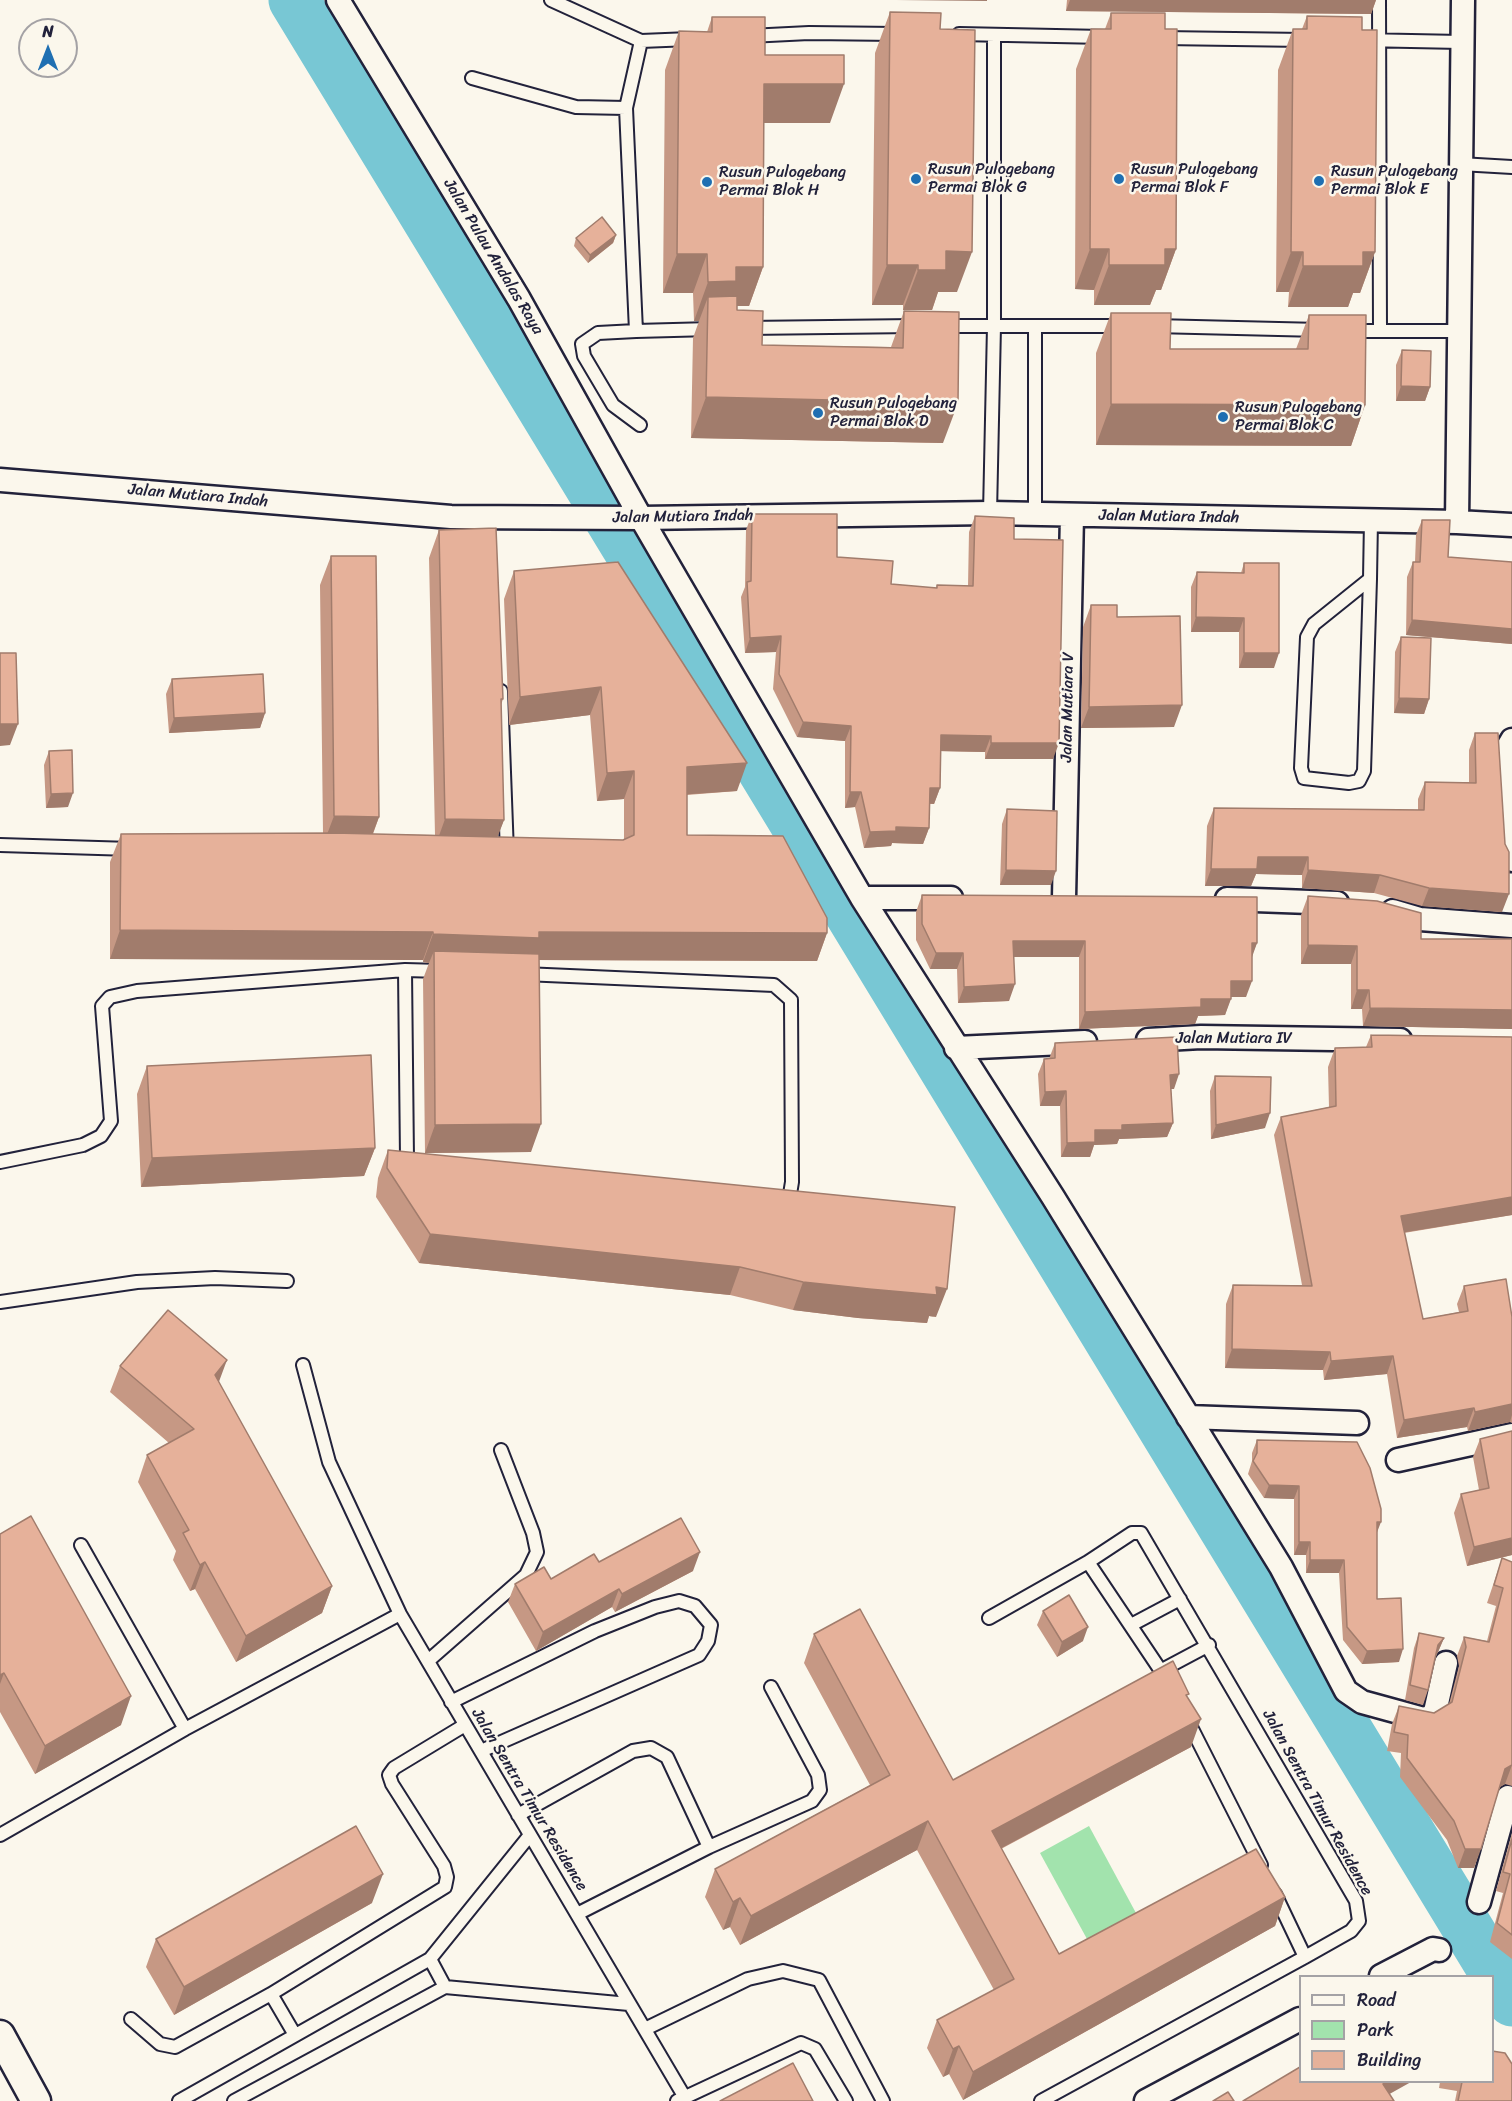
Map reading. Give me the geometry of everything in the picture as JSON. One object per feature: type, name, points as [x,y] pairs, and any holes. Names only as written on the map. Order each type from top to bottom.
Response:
[{"type":"street","name":"Jalan Pulau Andalas Raya","points":[[338,0],[519,299],[634,518],[862,898],[1053,1197],[1281,1567],[1346,1691],[1362,1702],[1424,1719],[1435,1712],[1446,1663]]},
{"type":"street","points":[[1457,522],[1462,0]]},
{"type":"street","name":"Jalan Mutiara Indah","points":[[0,480],[406,514],[493,526],[534,517],[634,518],[990,513],[1512,525]]},
{"type":"street","name":"Jalan Mutiara V","points":[[1064,898],[1072,515]]},
{"type":"street","points":[[1512,740],[1508,743],[1505,752],[1512,860]]},
{"type":"street","points":[[862,898],[969,898]]},
{"type":"street","points":[[1040,898],[1087,898]]},
{"type":"street","points":[[1204,899],[1286,900],[1368,905],[1420,919],[1512,926]]},
{"type":"street","name":"Jalan Mutiara IV","points":[[1131,1040],[1201,1037],[1419,1040]]},
{"type":"street","points":[[956,1048],[1108,1041]]},
{"type":"street","points":[[1188,1417],[1357,1423]]},
{"type":"street","points":[[1398,1460],[1512,1435]]},
{"type":"street","points":[[1479,1902],[1507,1796]]},
{"type":"street","points":[[1385,1975],[1433,1949],[1439,1950]]},
{"type":"street","points":[[1146,2101],[1299,2020]]},
{"type":"street","points":[[0,2035],[36,2101]]},
{"type":"lane","points":[[550,0],[641,41],[708,38]]},
{"type":"lane","points":[[1379,0],[1380,331]]},
{"type":"lane","points":[[731,37],[809,33],[913,34]]},
{"type":"lane","points":[[948,34],[1122,38]]},
{"type":"lane","points":[[990,513],[994,326],[994,35]]},
{"type":"lane","points":[[1146,38],[1321,40]]},
{"type":"lane","points":[[1344,40],[1461,42]]},
{"type":"lane","points":[[636,331],[626,108],[641,41]]},
{"type":"lane","points":[[472,78],[576,108],[626,108]]},
{"type":"lane","points":[[1460,164],[1512,166]]},
{"type":"lane","points":[[640,425],[613,405],[584,356],[582,344],[598,333],[930,326],[1209,326],[1459,331]]},
{"type":"lane","points":[[1035,326],[1035,514]]},
{"type":"lane","points":[[1370,579],[1314,624],[1307,637],[1301,768],[1304,778],[1349,783],[1359,781],[1364,771],[1370,579],[1371,520]]},
{"type":"lane","points":[[500,683],[508,857]]},
{"type":"lane","points":[[0,845],[140,849]]},
{"type":"lane","points":[[0,1162],[83,1145],[101,1136],[111,1122],[102,1006],[110,997],[137,991],[405,970],[452,972]]},
{"type":"lane","points":[[405,970],[407,1159],[411,1170],[419,1173]]},
{"type":"lane","points":[[510,974],[774,985],[791,1000],[792,1182],[789,1200],[781,1205],[770,1206]]},
{"type":"lane","points":[[0,1302],[137,1282],[215,1278],[286,1281]]},
{"type":"lane","name":"Jalan Sentra Timur Residence","points":[[303,1365],[329,1462],[400,1614],[645,2029],[680,2099],[801,2043],[815,2049],[846,2101]]},
{"type":"lane","points":[[428,1661],[526,1575],[537,1551],[533,1533],[501,1450]]},
{"type":"lane","name":"Jalan Sentra Timur Residence","points":[[1041,2101],[1305,1957],[1351,1931],[1359,1922],[1356,1901],[1209,1645],[1141,1533],[1132,1533],[1088,1562]]},
{"type":"lane","points":[[81,1545],[185,1729]]},
{"type":"lane","points":[[989,1618],[1088,1562],[1162,1670],[1172,1690]]},
{"type":"lane","points":[[1131,1625],[1180,1599]]},
{"type":"lane","points":[[451,1702],[595,1631],[655,1607],[679,1601],[695,1606],[711,1625],[708,1641],[699,1655],[481,1752]]},
{"type":"lane","points":[[0,1835],[185,1729],[400,1614]]},
{"type":"lane","points":[[1162,1670],[1209,1645]]},
{"type":"lane","points":[[577,1914],[709,1847],[812,1801],[820,1790],[818,1775],[771,1687]]},
{"type":"lane","points":[[1183,1711],[1305,1957]]},
{"type":"lane","points":[[132,2019],[160,2044],[175,2047],[271,1994],[445,1887],[447,1877],[444,1866],[392,1784],[389,1775],[394,1768],[465,1725]]},
{"type":"lane","points":[[518,1815],[633,1751],[651,1748],[667,1757],[709,1847]]},
{"type":"lane","points":[[179,2101],[430,1959],[530,1835]]},
{"type":"lane","points":[[430,1959],[445,1987]]},
{"type":"lane","points":[[645,2029],[748,1979],[783,1971],[819,1980],[883,2101]]},
{"type":"lane","points":[[234,2101],[445,1987],[629,2004]]},
{"type":"lane","points":[[271,1994],[295,2035]]},
{"type":"green space","points":[[1089,1826],[1136,1913],[1087,1939],[1040,1853]]},
{"type":"building","name":"Rusun Pulogebang Permai Blok G","points":[[890,12],[941,13],[940,29],[975,30],[972,252],[946,251],[946,270],[918,270],[918,265],[887,265]]},
{"type":"building","name":"Rusun Pulogebang Permai Blok F","points":[[1111,13],[1165,13],[1165,29],[1177,29],[1176,249],[1165,249],[1165,265],[1109,265],[1109,249],[1090,249],[1091,29],[1111,29]]},
{"type":"building","name":"Rusun Pulogebang Permai Blok E","points":[[1307,16],[1362,17],[1362,30],[1377,30],[1375,252],[1363,252],[1363,266],[1303,266],[1303,252],[1291,252],[1293,29],[1307,29]]},
{"type":"building","name":"Rusun Pulogebang Permai Blok H","points":[[712,17],[765,17],[765,55],[844,55],[844,84],[764,84],[763,267],[736,267],[736,281],[708,282],[707,254],[677,254],[679,31],[712,32]]},
{"type":"building","points":[[602,217],[616,235],[590,255],[576,238]]},
{"type":"building","points":[[737,296],[737,310],[763,311],[762,345],[903,348],[904,311],[959,312],[958,403],[706,397],[708,297]]},
{"type":"building","points":[[1111,313],[1171,313],[1170,349],[1308,349],[1309,315],[1366,315],[1365,405],[1111,404]]},
{"type":"building","points":[[1402,350],[1431,351],[1430,387],[1401,386]]},
{"type":"building","points":[[752,514],[837,514],[837,557],[893,561],[891,584],[937,588],[937,585],[973,586],[975,516],[1014,518],[1014,539],[1063,540],[1059,743],[991,743],[991,736],[941,735],[940,788],[930,788],[929,828],[896,827],[896,831],[870,832],[861,792],[850,792],[851,726],[803,722],[779,674],[781,636],[750,638],[747,582],[751,581]]},
{"type":"building","points":[[1422,520],[1450,520],[1448,557],[1512,562],[1512,629],[1412,620],[1413,562],[1420,562]]},
{"type":"building","points":[[496,528],[503,699],[501,699],[504,820],[445,819],[439,530]]},
{"type":"building","points":[[331,556],[376,556],[379,817],[334,816]]},
{"type":"building","points":[[618,562],[747,763],[687,767],[687,835],[783,836],[827,918],[827,933],[539,932],[539,938],[433,934],[433,932],[120,930],[121,834],[334,833],[623,840],[634,835],[634,771],[607,773],[601,687],[520,697],[514,571]]},
{"type":"building","points":[[1244,563],[1279,563],[1279,653],[1244,653],[1244,618],[1196,617],[1197,572],[1244,573]]},
{"type":"building","points":[[1091,605],[1117,605],[1117,617],[1180,616],[1182,705],[1089,707]]},
{"type":"building","points":[[1401,637],[1431,638],[1429,699],[1399,698]]},
{"type":"building","points":[[0,653],[16,653],[18,724],[0,724]]},
{"type":"building","points":[[263,674],[265,713],[174,718],[172,679]]},
{"type":"building","points":[[1475,733],[1498,733],[1505,844],[1509,852],[1509,894],[1429,888],[1380,875],[1308,870],[1308,857],[1258,857],[1257,869],[1211,869],[1214,808],[1424,810],[1425,782],[1476,783]]},
{"type":"building","points":[[72,750],[73,793],[51,794],[49,751]]},
{"type":"building","points":[[1007,809],[1057,811],[1056,871],[1006,870]]},
{"type":"building","points":[[922,895],[1257,897],[1257,943],[1252,943],[1252,981],[1231,981],[1231,999],[1201,999],[1201,1007],[1085,1012],[1085,941],[1013,941],[1015,984],[964,987],[963,953],[936,953],[922,924]]},
{"type":"building","points":[[1308,896],[1377,901],[1421,913],[1421,939],[1512,939],[1512,1010],[1370,1008],[1369,990],[1357,990],[1357,946],[1308,945]]},
{"type":"building","points":[[434,951],[539,954],[541,1124],[435,1125]]},
{"type":"building","points":[[1371,1035],[1512,1037],[1512,1197],[1401,1216],[1423,1319],[1468,1311],[1464,1286],[1506,1279],[1512,1317],[1512,1404],[1475,1412],[1474,1408],[1404,1420],[1393,1356],[1331,1361],[1330,1352],[1232,1349],[1233,1285],[1312,1286],[1281,1117],[1336,1106],[1335,1048],[1372,1047]]},
{"type":"building","points":[[1177,1037],[1179,1074],[1170,1075],[1173,1123],[1122,1125],[1122,1130],[1095,1130],[1095,1142],[1067,1143],[1066,1091],[1045,1092],[1044,1059],[1055,1058],[1055,1043]]},
{"type":"building","points":[[371,1055],[375,1148],[152,1158],[147,1066]]},
{"type":"building","points":[[1215,1076],[1271,1077],[1270,1113],[1216,1125]]},
{"type":"building","points":[[388,1150],[955,1207],[947,1289],[936,1287],[937,1295],[803,1282],[740,1267],[430,1234],[387,1168]]},
{"type":"building","points":[[168,1310],[227,1360],[215,1375],[332,1586],[246,1636],[205,1562],[200,1565],[183,1533],[189,1530],[147,1455],[194,1429],[120,1366]]},
{"type":"building","points":[[1512,1431],[1512,1538],[1474,1547],[1461,1494],[1489,1488],[1480,1439]]},
{"type":"building","points":[[1257,1440],[1357,1442],[1370,1468],[1381,1509],[1381,1522],[1377,1522],[1377,1599],[1401,1598],[1403,1649],[1367,1651],[1347,1627],[1344,1560],[1310,1560],[1310,1542],[1299,1542],[1299,1486],[1269,1485],[1253,1461],[1257,1453]]},
{"type":"building","points":[[31,1516],[131,1696],[45,1746],[4,1673],[0,1675],[0,1534]]},
{"type":"building","points":[[681,1518],[700,1552],[622,1594],[619,1589],[543,1632],[515,1584],[544,1567],[551,1579],[594,1554],[599,1562]]},
{"type":"building","points":[[1502,1558],[1512,1562],[1512,1765],[1505,1769],[1481,1849],[1465,1849],[1454,1821],[1407,1758],[1408,1735],[1394,1732],[1399,1706],[1434,1713],[1452,1702],[1466,1647],[1464,1637],[1489,1642],[1503,1588],[1494,1585]]},
{"type":"building","points":[[1069,1595],[1088,1627],[1062,1642],[1043,1611]]},
{"type":"building","points":[[860,1609],[953,1780],[1173,1661],[1189,1694],[1186,1695],[1201,1719],[992,1831],[1059,1954],[1256,1849],[1285,1897],[973,2072],[959,2046],[953,2049],[937,2020],[1014,1979],[928,1821],[751,1916],[740,1898],[733,1902],[715,1869],[890,1775],[814,1634]]},
{"type":"building","points":[[1419,1633],[1444,1638],[1438,1645],[1428,1690],[1410,1685]]},
{"type":"building","points":[[356,1826],[383,1874],[184,1987],[156,1939]]},
{"type":"building","points":[[1512,1839],[1512,1935],[1497,1923],[1510,1874],[1503,1872]]},
{"type":"building","points":[[1494,2051],[1505,2053],[1512,2064],[1512,2101],[1458,2101],[1462,2083],[1494,2083]]},
{"type":"building","points":[[793,2063],[813,2101],[720,2101]]},
{"type":"building","points":[[1299,2068],[1299,2083],[1385,2083],[1383,2084],[1394,2101],[1243,2101]]},
{"type":"building","points":[[1228,2092],[1234,2101],[1213,2101]]},
{"type":"waterway","points":[[294,0],[1512,2001]]},
{"type":"place","name":"Rusun Pulogebang Permai Blok G","points":[[916,179]]},
{"type":"place","name":"Rusun Pulogebang Permai Blok F","points":[[1119,179]]},
{"type":"place","name":"Rusun Pulogebang Permai Blok E","points":[[1319,181]]},
{"type":"place","name":"Rusun Pulogebang Permai Blok H","points":[[707,182]]},
{"type":"place","name":"Rusun Pulogebang Permai Blok D","points":[[818,413]]},
{"type":"place","name":"Rusun Pulogebang Permai Blok C","points":[[1223,417]]}]
